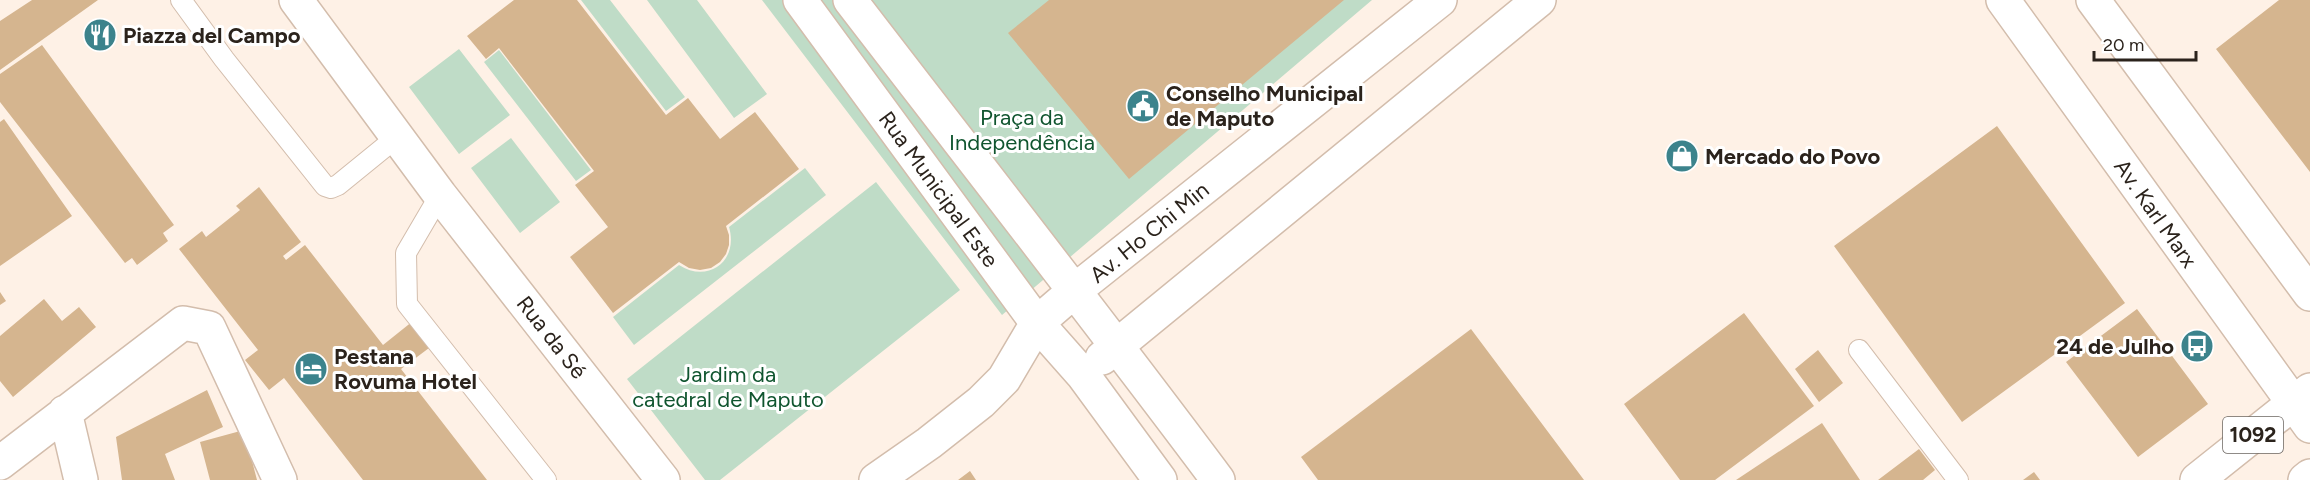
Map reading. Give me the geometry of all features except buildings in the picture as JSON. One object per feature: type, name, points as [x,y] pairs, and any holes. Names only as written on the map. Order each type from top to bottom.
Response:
[{"type":"street","name":"Rua da Sé","points":[[296,0],[441,195],[663,480]]},
{"type":"street","name":"Rua Municipal Este","points":[[800,0],[1037,323],[1083,375],[1160,480]]},
{"type":"street","name":"Rua Municipal Este","points":[[850,0],[1117,345],[1218,480]]},
{"type":"street","name":"Av. Ho Chi Min","points":[[876,480],[929,443],[981,402],[1004,379],[1037,323],[1440,0]]},
{"type":"street","points":[[1083,375],[1539,0]]},
{"type":"street","name":"Av. Karl Marx","points":[[2003,0],[2305,406]]},
{"type":"street","points":[[2093,0],[2310,294]]},
{"type":"street","points":[[0,464],[183,323],[209,328],[280,480]]},
{"type":"street","name":"1092","points":[[2197,480],[2305,406]]},
{"type":"street","points":[[65,412],[81,480]]},
{"type":"street","points":[[2305,480],[2310,476]]},
{"type":"lane","points":[[181,0],[325,186],[331,189],[397,137]]},
{"type":"lane","points":[[441,195],[406,254],[407,304],[546,480]]},
{"type":"lane","points":[[1859,350],[1958,480]]},
{"type":"green space","points":[[581,0],[610,0],[685,97],[666,111]]},
{"type":"green space","points":[[647,0],[697,0],[767,94],[734,118]]},
{"type":"green space","name":"Praça da Independência","points":[[762,0],[1372,0],[1002,315]]},
{"type":"green space","points":[[459,49],[510,115],[459,154],[409,87]]},
{"type":"green space","points":[[499,50],[591,170],[576,181],[484,62]]},
{"type":"green space","points":[[511,138],[560,202],[520,233],[471,168]]},
{"type":"green space","name":"Jardim da catedral de Maputo","points":[[805,168],[826,195],[634,345],[613,317],[679,265],[700,272],[719,266],[729,250],[731,239],[729,227]]},
{"type":"green space","name":"Jardim da catedral de Maputo","points":[[876,182],[960,290],[720,480],[705,480],[627,379]]},
{"type":"place","name":"Piazza del Campo","points":[[100,35]]},
{"type":"place","name":"Conselho Municipal de Maputo","points":[[1143,106]]},
{"type":"place","name":"Mercado do Povo","points":[[1682,156]]},
{"type":"place","name":"24 de Julho","points":[[2197,346]]},
{"type":"place","name":"Pestana Rovuma Hotel","points":[[311,369]]}]
